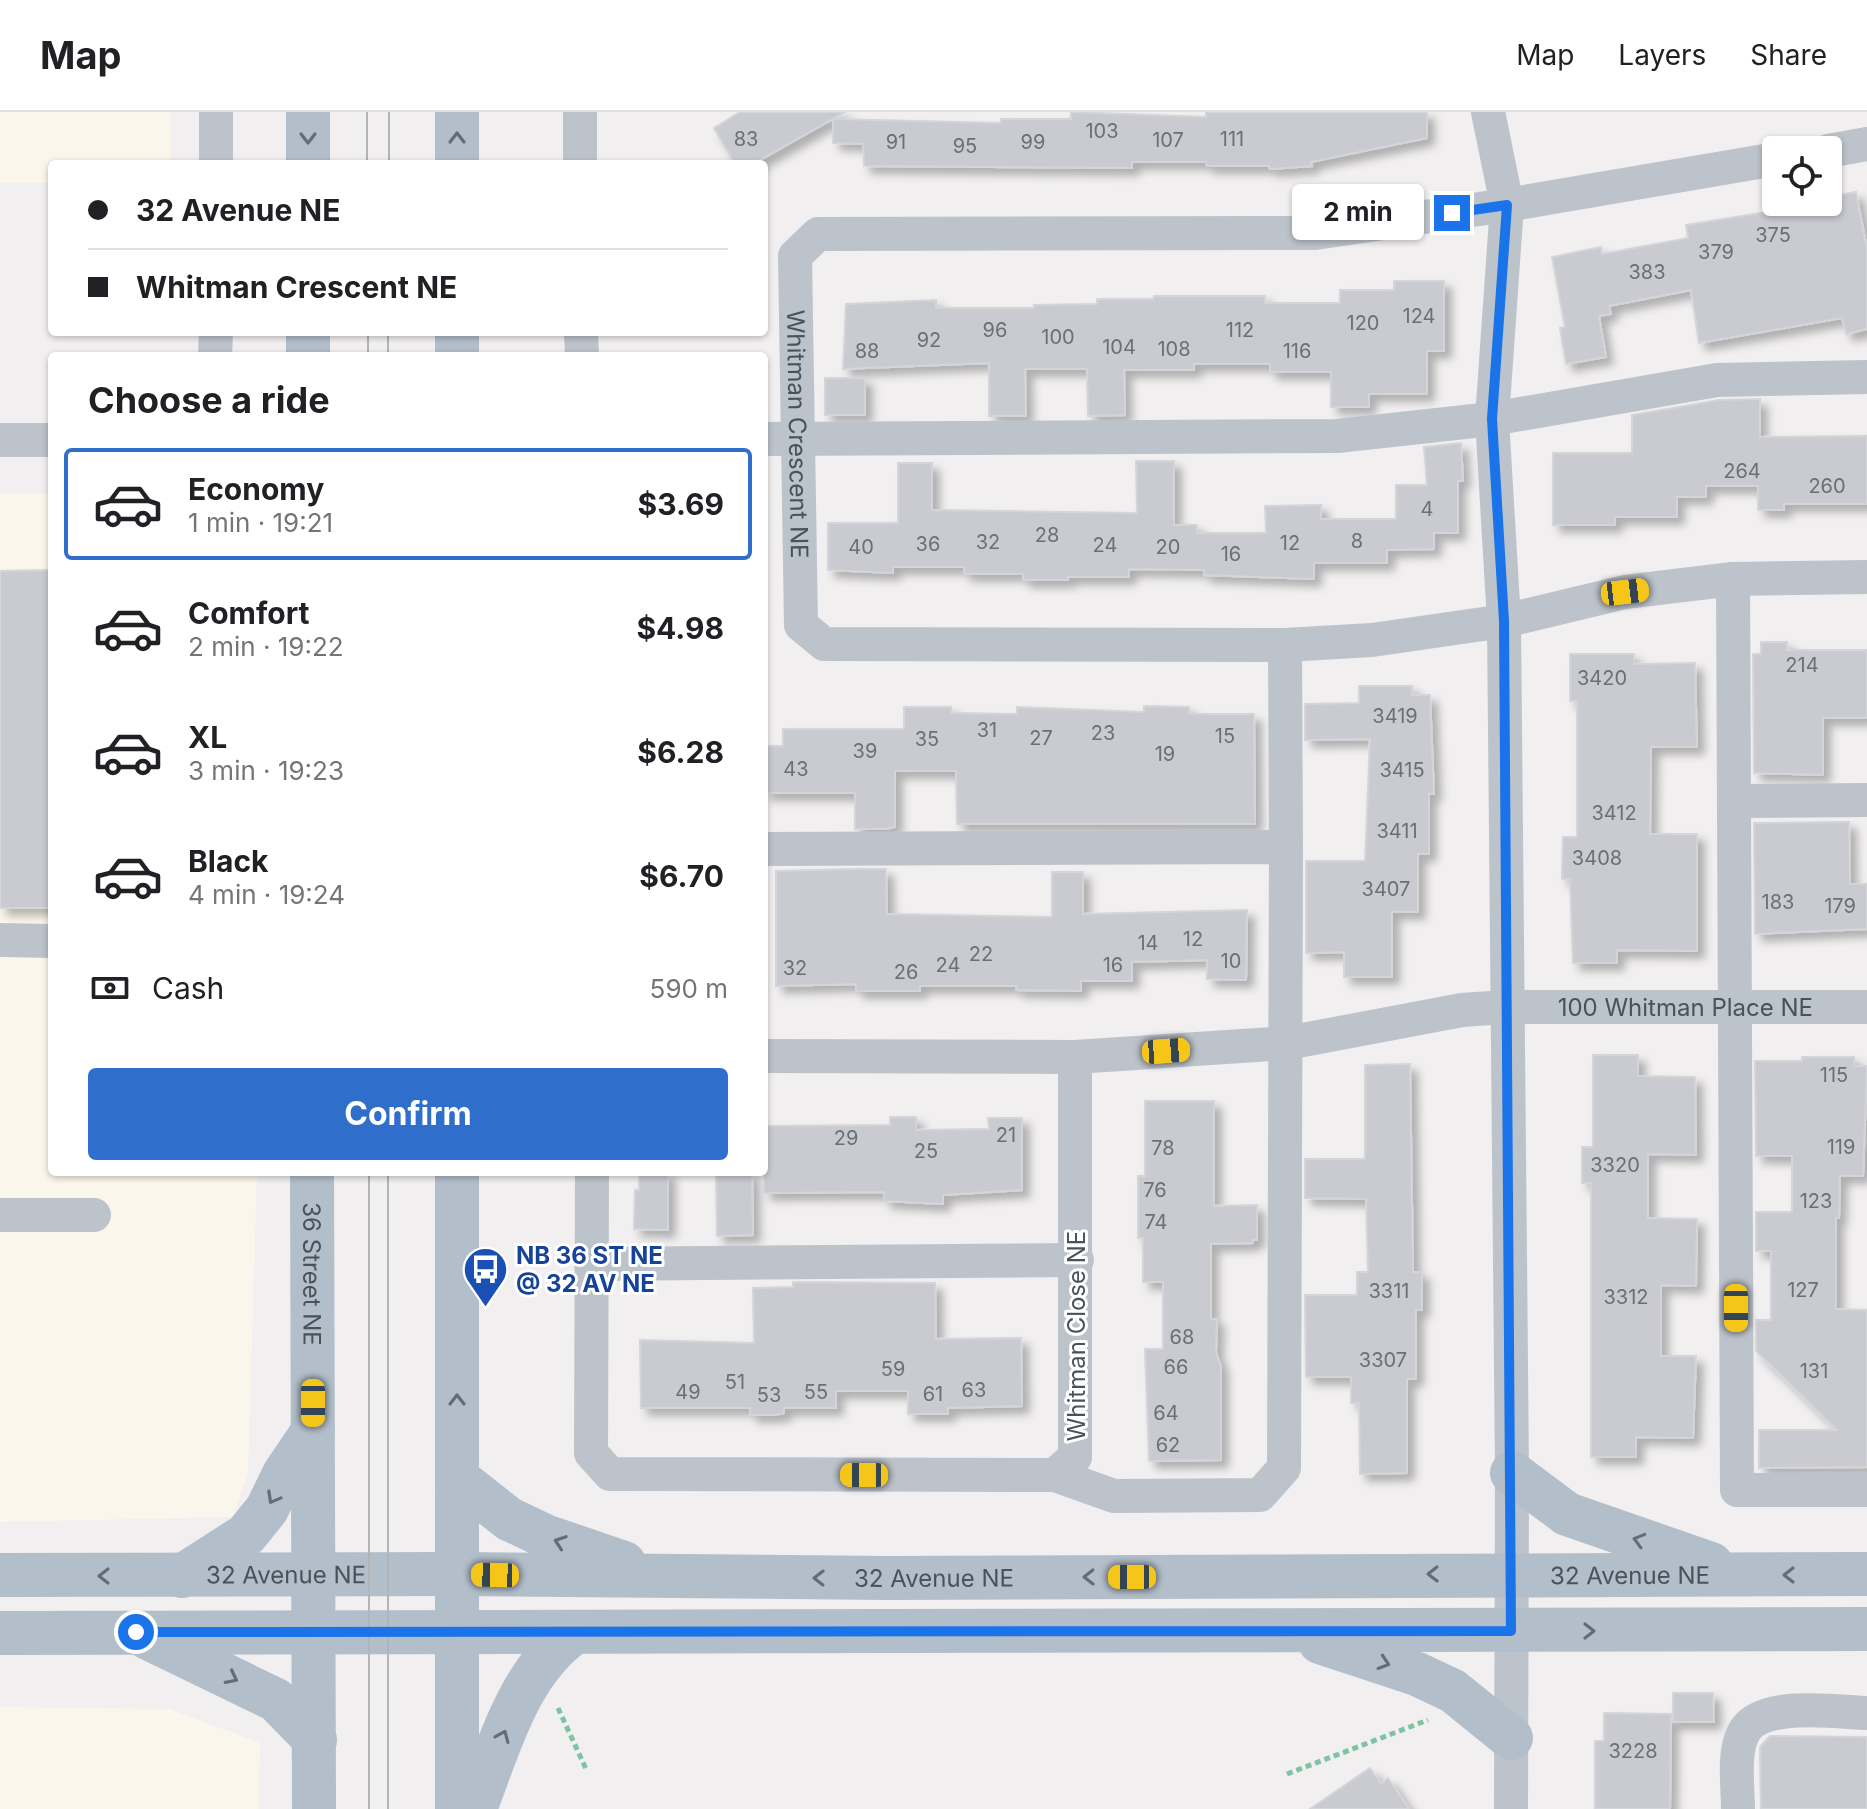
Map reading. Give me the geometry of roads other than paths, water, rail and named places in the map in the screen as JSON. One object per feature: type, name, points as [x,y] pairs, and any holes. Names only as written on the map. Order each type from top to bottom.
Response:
[{"type":"main road","points":[[308,112],[308,160]]},
{"type":"main road","points":[[457,112],[457,160]]},
{"type":"main road","name":"36 Street NE","points":[[312,1176],[314,1809]]},
{"type":"main road","points":[[457,1176],[457,1809]]},
{"type":"main road","points":[[182,1576],[246,1535],[267,1509],[284,1474],[313,1431]]},
{"type":"main road","points":[[1512,1473],[1567,1514],[1602,1529],[1685,1553],[1739,1575]]},
{"type":"main road","points":[[457,1478],[509,1519],[533,1531],[661,1576]]},
{"type":"main road","name":"32 Avenue NE","points":[[0,1575],[457,1574],[902,1578],[1511,1573],[1867,1574]]},
{"type":"main road","points":[[0,1633],[1867,1629]]},
{"type":"main road","points":[[1283,1630],[1417,1674],[1453,1691],[1511,1738]]},
{"type":"main road","points":[[136,1632],[276,1700],[315,1740]]},
{"type":"main road","points":[[475,1809],[528,1681],[554,1647],[575,1632]]},
{"type":"street","points":[[216,112],[216,160]]},
{"type":"street","points":[[580,112],[580,160]]},
{"type":"street","points":[[1488,112],[1507,205],[1492,419],[1504,621],[1505,1007],[1512,1473],[1511,1809]]},
{"type":"street","points":[[1842,148],[1867,144]]},
{"type":"street","name":"Whitman Crescent NE","points":[[1762,161],[1507,205],[1315,233],[818,234],[795,256],[801,625],[824,644],[1285,645],[1372,640],[1504,621],[1625,592],[1733,579],[1867,577]]},
{"type":"street","points":[[768,439],[1337,436],[1492,419],[1717,380],[1867,377]]},
{"type":"street","points":[[0,440],[48,440]]},
{"type":"street","points":[[1733,579],[1737,1490],[1867,1490]]},
{"type":"street","points":[[1055,1475],[1114,1496],[1260,1495],[1284,1468],[1287,1043],[1285,645]]},
{"type":"street","points":[[1735,801],[1867,800]]},
{"type":"street","points":[[768,849],[1286,847]]},
{"type":"street","points":[[0,940],[48,941]]},
{"type":"street","points":[[768,1056],[1075,1057],[1287,1043],[1462,1010],[1505,1007]]},
{"type":"street","name":"100 Whitman Place NE","points":[[1505,1007],[1867,1007]]},
{"type":"street","name":"Whitman Close NE","points":[[592,1176],[591,1453],[610,1474],[1055,1475],[1075,1457],[1075,1057]]},
{"type":"street","points":[[0,1215],[94,1215]]},
{"type":"street","points":[[591,1264],[1077,1260]]},
{"type":"street","points":[[1738,1809],[1738,1752],[1743,1732],[1756,1718],[1774,1712],[1867,1713]]},
{"type":"tram line","points":[[367,112],[367,160]]},
{"type":"tram line","points":[[389,112],[389,160]]},
{"type":"tram line","points":[[368,336],[368,352]]},
{"type":"tram line","points":[[388,336],[388,352]]},
{"type":"tram line","points":[[369,1176],[369,1809]]},
{"type":"tram line","points":[[388,1176],[388,1809]]},
{"type":"place","name":"NB 36 ST NE @ 32 AV NE","points":[[485,1308]]}]
